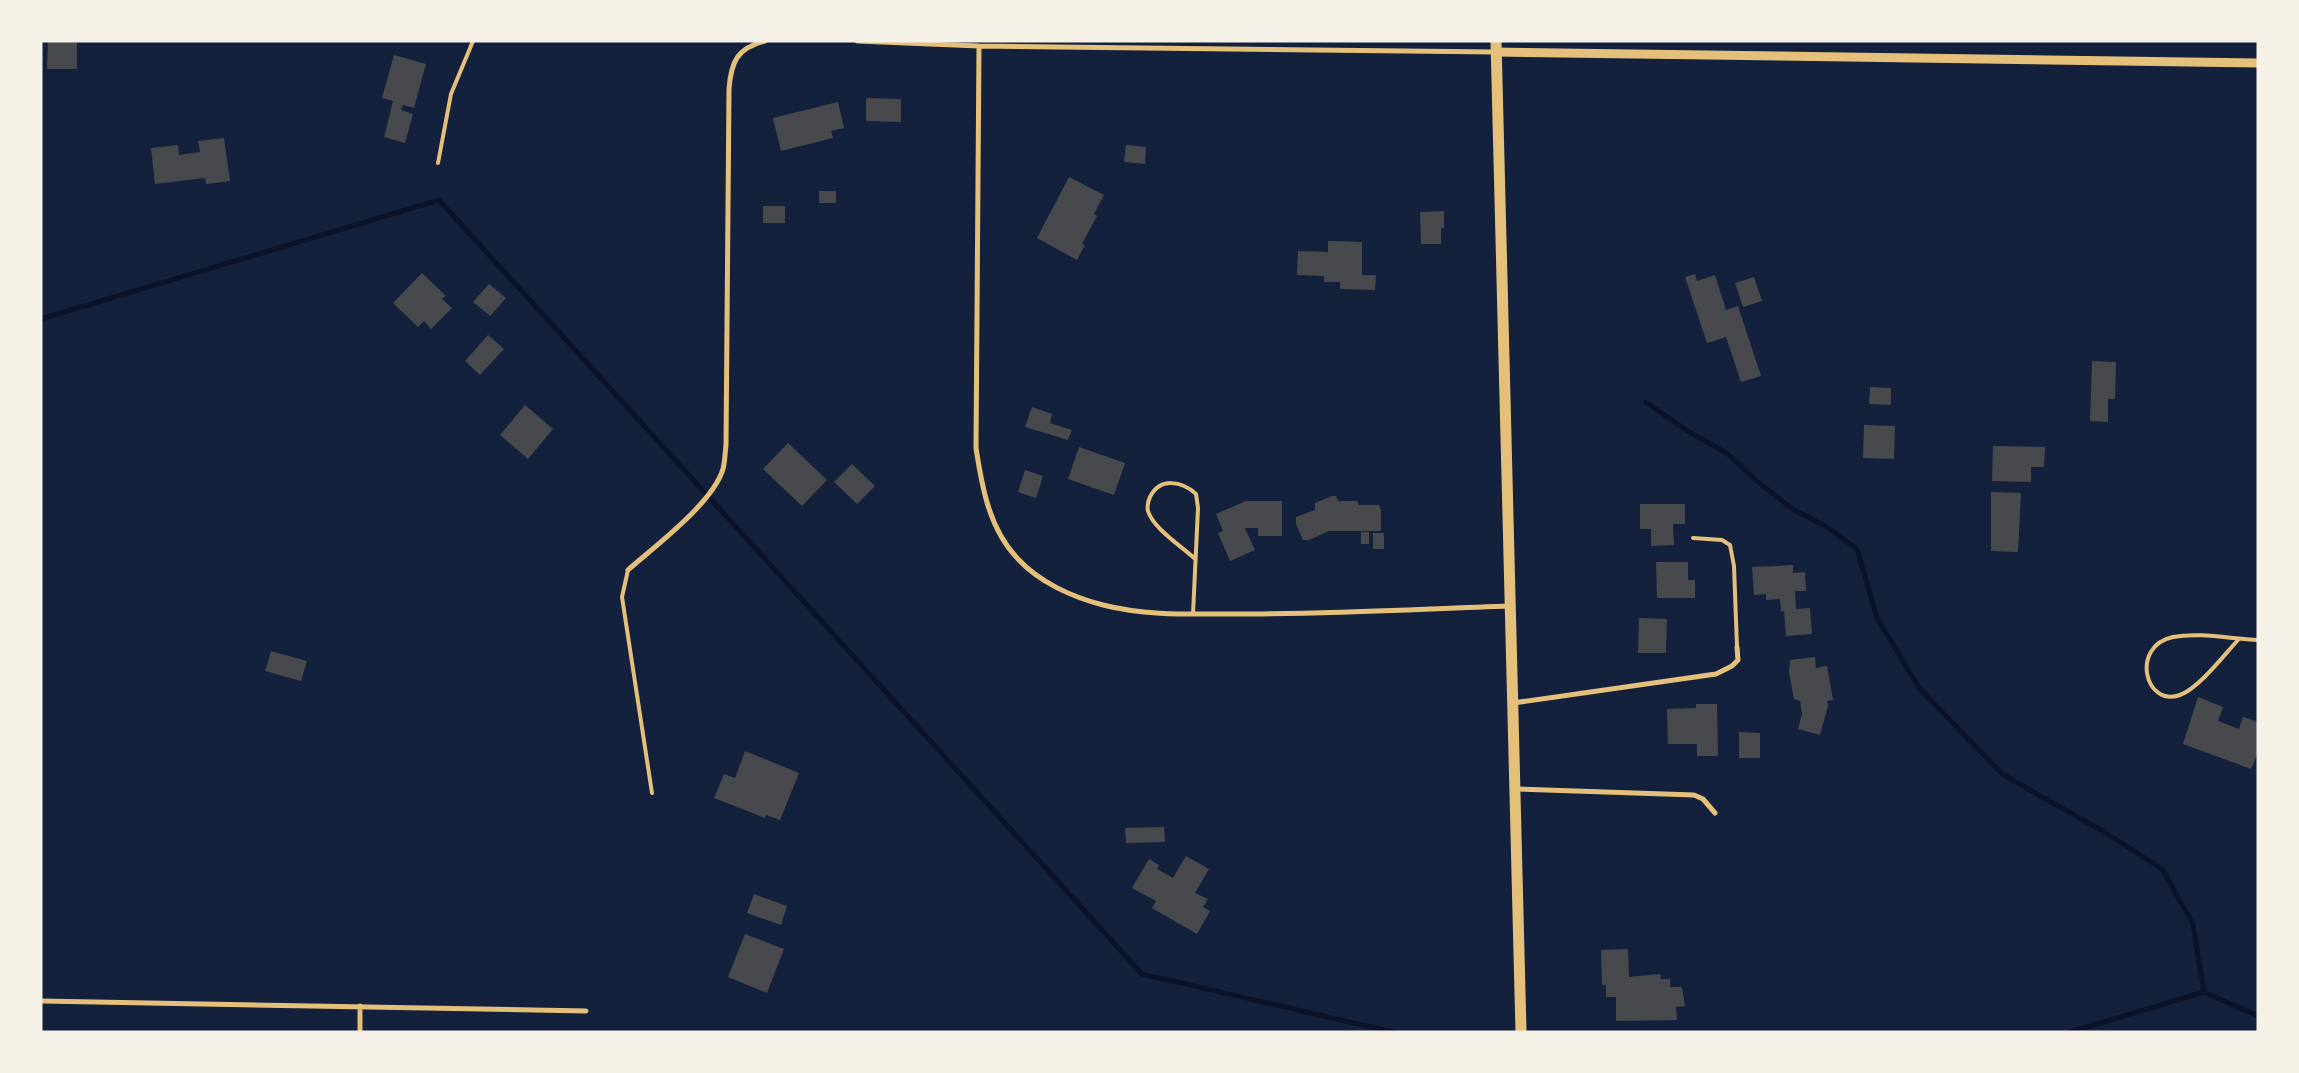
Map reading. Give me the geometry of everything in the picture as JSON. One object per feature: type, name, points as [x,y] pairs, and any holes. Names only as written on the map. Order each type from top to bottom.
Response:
[{"type":"main road","points":[[1496,47],[1521,1032]]},
{"type":"street","points":[[628,570],[679,525],[710,493],[723,470],[726,445],[728,89],[730,72],[742,51],[753,44],[765,41]]},
{"type":"street","points":[[857,41],[979,46],[1496,47],[2258,63]]},
{"type":"street","points":[[979,46],[976,448],[980,475],[991,517],[1009,548],[1030,570],[1044,580],[1073,595],[1103,605],[1156,614],[1268,614],[1510,606]]},
{"type":"street","points":[[1513,703],[1716,674],[1732,666],[1738,660],[1737,647]]},
{"type":"street","points":[[1515,789],[1694,794],[1703,799],[1715,813]]},
{"type":"street","points":[[41,1001],[586,1011]]},
{"type":"street","points":[[360,1006],[360,1032]]},
{"type":"lane","points":[[438,163],[450,94],[473,41]]},
{"type":"lane","points":[[1193,614],[1194,558],[1198,508],[1196,494],[1190,488],[1181,484],[1170,482],[1162,484],[1153,492],[1148,502],[1148,510],[1153,522],[1194,558]]},
{"type":"lane","points":[[1693,538],[1722,540],[1730,545],[1734,566],[1737,647]]},
{"type":"lane","points":[[628,570],[622,597],[652,793]]},
{"type":"lane","points":[[2238,640],[2194,685],[2179,696],[2162,695],[2151,685],[2145,672],[2148,656],[2158,643],[2173,637],[2258,640]]},
{"type":"building","points":[[48,41],[77,41],[77,69],[47,69]]},
{"type":"building","points":[[394,55],[426,64],[414,108],[403,105],[401,110],[413,114],[405,143],[384,137],[393,101],[382,98]]},
{"type":"building","points":[[866,98],[901,99],[901,122],[866,121]]},
{"type":"building","points":[[838,102],[844,128],[831,131],[833,138],[781,151],[773,118]]},
{"type":"building","points":[[224,138],[230,181],[206,184],[205,178],[155,184],[151,148],[178,145],[179,155],[200,152],[198,141]]},
{"type":"building","points":[[1126,145],[1146,147],[1145,164],[1124,162]]},
{"type":"building","points":[[1069,177],[1104,195],[1094,214],[1097,216],[1082,244],[1085,245],[1077,260],[1037,238]]},
{"type":"building","points":[[819,191],[836,191],[836,203],[819,203]]},
{"type":"building","points":[[763,206],[785,206],[785,223],[763,223]]},
{"type":"building","points":[[1444,211],[1444,228],[1441,228],[1441,244],[1421,244],[1420,212]]},
{"type":"building","points":[[1328,241],[1362,242],[1362,275],[1376,275],[1375,290],[1340,289],[1340,282],[1324,282],[1324,276],[1297,275],[1298,251],[1328,252]]},
{"type":"building","points":[[422,273],[446,296],[442,299],[452,308],[431,329],[424,321],[418,327],[393,303]]},
{"type":"building","points":[[1695,274],[1697,281],[1715,275],[1726,310],[1738,306],[1761,376],[1741,382],[1726,337],[1707,343],[1685,277]]},
{"type":"building","points":[[1754,277],[1762,301],[1743,307],[1735,283]]},
{"type":"building","points":[[489,284],[506,298],[490,316],[473,302]]},
{"type":"building","points":[[488,335],[504,349],[480,375],[465,361]]},
{"type":"building","points":[[2092,361],[2116,362],[2115,399],[2108,399],[2108,422],[2090,421]]},
{"type":"building","points":[[1870,387],[1891,388],[1891,405],[1869,404]]},
{"type":"building","points":[[525,405],[553,429],[528,459],[500,435]]},
{"type":"building","points":[[1032,407],[1052,414],[1050,423],[1072,430],[1068,440],[1025,427]]},
{"type":"building","points":[[1864,425],[1895,426],[1894,459],[1863,458]]},
{"type":"building","points":[[788,443],[827,480],[802,506],[763,469]]},
{"type":"building","points":[[1993,446],[2045,447],[2044,467],[2031,467],[2031,482],[1992,481]]},
{"type":"building","points":[[1079,447],[1125,463],[1114,495],[1068,479]]},
{"type":"building","points":[[852,464],[875,486],[857,504],[834,482]]},
{"type":"building","points":[[1025,470],[1043,476],[1036,498],[1018,492]]},
{"type":"building","points":[[1991,492],[2021,493],[2018,552],[1991,551]]},
{"type":"building","points":[[1336,496],[1338,501],[1357,501],[1359,505],[1379,505],[1381,510],[1381,531],[1329,531],[1309,540],[1303,540],[1296,524],[1296,517],[1315,510],[1315,503]]},
{"type":"building","points":[[1246,501],[1282,501],[1282,536],[1258,536],[1258,528],[1245,528],[1255,550],[1230,561],[1218,533],[1223,531],[1216,514]]},
{"type":"building","points":[[1640,504],[1685,504],[1685,524],[1673,524],[1674,545],[1651,546],[1651,529],[1640,529]]},
{"type":"building","points":[[1361,532],[1369,532],[1369,544],[1361,544]]},
{"type":"building","points":[[1373,533],[1384,533],[1384,549],[1373,549]]},
{"type":"building","points":[[1656,562],[1688,562],[1688,580],[1695,580],[1695,598],[1657,598]]},
{"type":"building","points":[[1793,565],[1793,573],[1805,572],[1806,591],[1795,591],[1796,609],[1810,608],[1812,634],[1786,636],[1784,611],[1781,611],[1780,599],[1766,600],[1766,594],[1754,595],[1752,567]]},
{"type":"building","points":[[1639,618],[1667,619],[1666,653],[1638,653]]},
{"type":"building","points":[[271,651],[307,661],[301,681],[265,671]]},
{"type":"building","points":[[1815,657],[1816,668],[1827,666],[1833,700],[1827,701],[1828,706],[1820,735],[1798,729],[1802,714],[1800,701],[1794,699],[1789,672],[1790,660]]},
{"type":"building","points":[[2198,697],[2223,707],[2218,721],[2239,729],[2243,717],[2258,722],[2258,752],[2251,769],[2183,744]]},
{"type":"building","points":[[1696,704],[1717,704],[1718,756],[1697,756],[1697,744],[1668,744],[1667,709],[1696,708]]},
{"type":"building","points":[[1739,732],[1760,733],[1760,758],[1739,758]]},
{"type":"building","points":[[745,751],[799,773],[780,820],[766,815],[765,818],[714,798],[724,774],[735,778]]},
{"type":"building","points":[[1164,827],[1165,842],[1126,843],[1125,828]]},
{"type":"building","points":[[1186,856],[1209,869],[1195,893],[1208,899],[1203,907],[1210,911],[1197,934],[1152,908],[1156,901],[1132,888],[1149,859],[1159,865],[1157,869],[1173,878]]},
{"type":"building","points":[[754,894],[787,906],[781,925],[747,913]]},
{"type":"building","points":[[745,934],[784,949],[767,993],[728,977]]},
{"type":"building","points":[[1628,949],[1629,977],[1660,974],[1661,979],[1670,979],[1670,987],[1682,987],[1685,1006],[1676,1007],[1677,1020],[1616,1021],[1616,997],[1606,997],[1606,985],[1602,985],[1601,950]]},
{"type":"waterway","points":[[41,319],[439,200],[1142,974],[1393,1032]]},
{"type":"waterway","points":[[1646,402],[1686,430],[1728,454],[1759,483],[1794,510],[1827,527],[1857,549],[1877,618],[1919,688],[2002,774],[2106,833],[2162,869],[2193,924],[2204,992],[2258,1016]]},
{"type":"waterway","points":[[2070,1032],[2204,992]]}]
